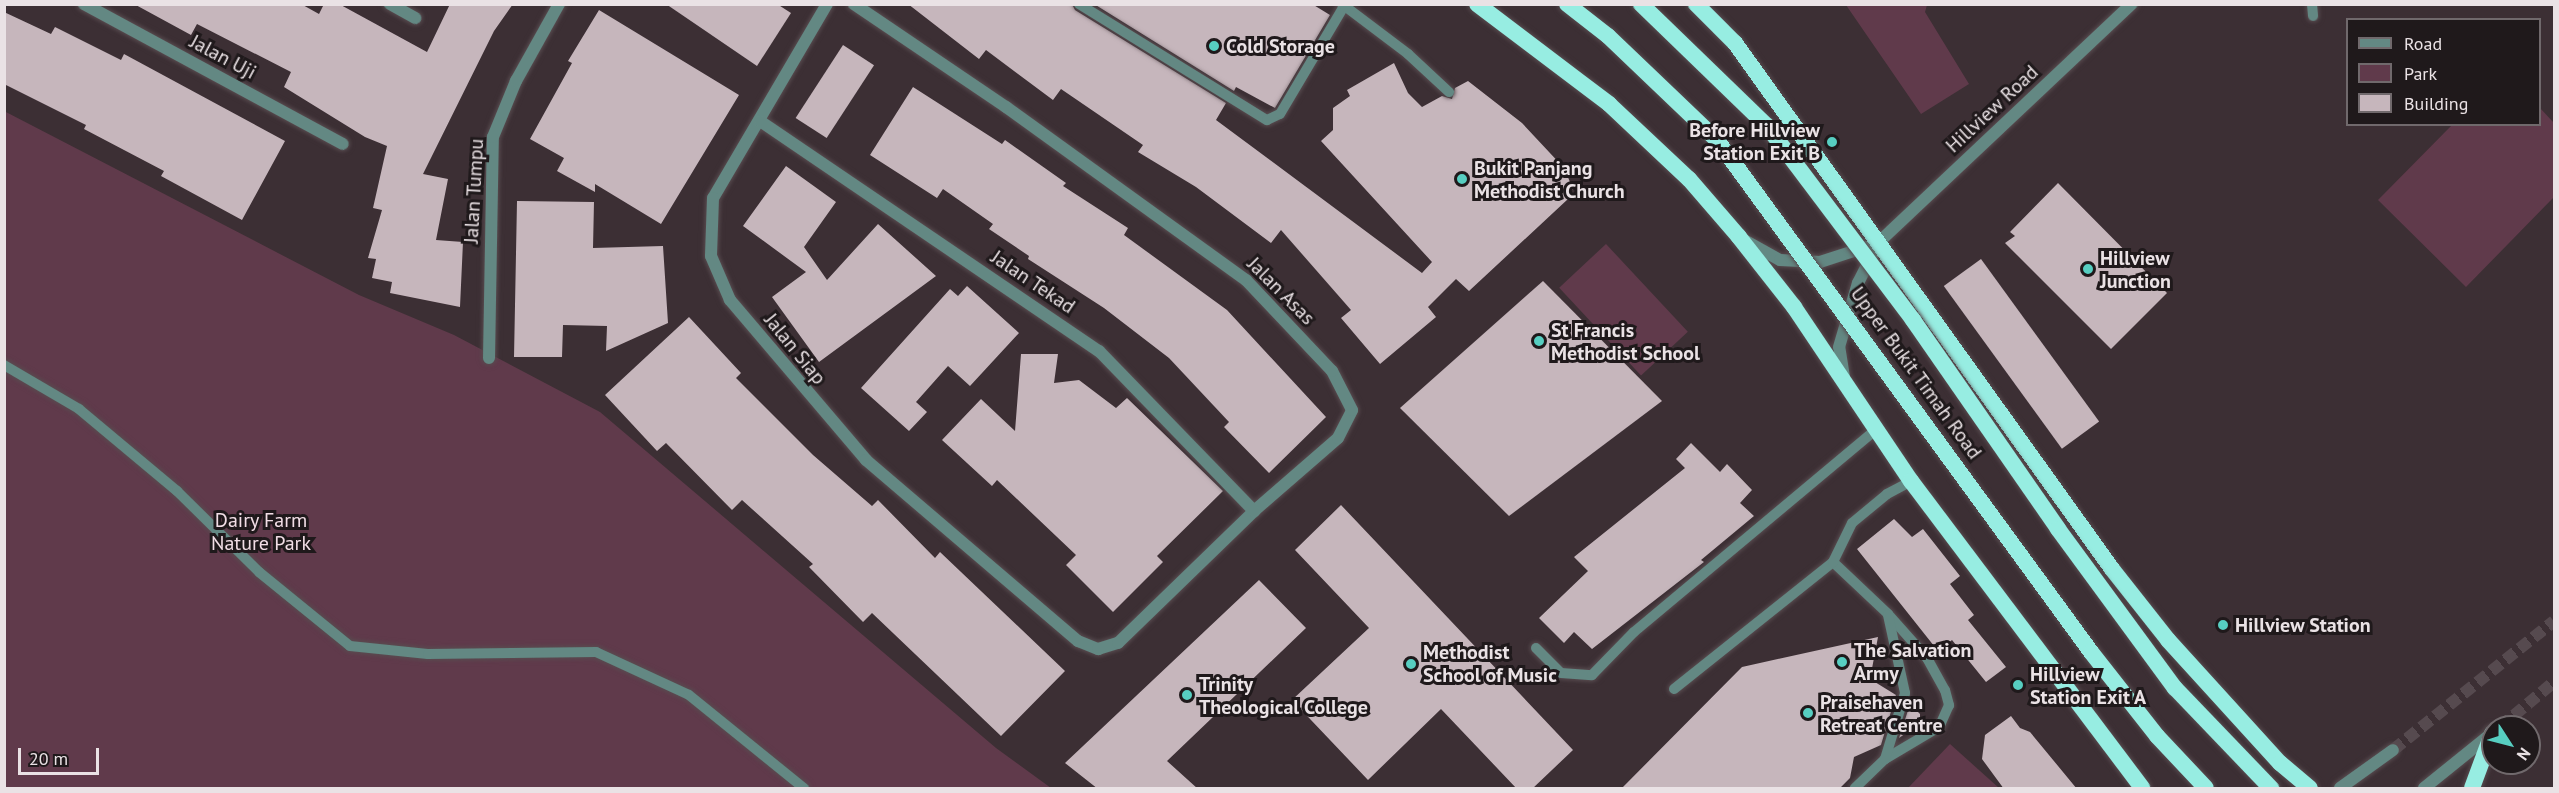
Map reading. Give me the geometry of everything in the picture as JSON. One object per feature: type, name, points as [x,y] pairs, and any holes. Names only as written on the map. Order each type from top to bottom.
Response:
[{"type":"highway","points":[[1477,4],[1609,104],[1689,179],[1739,237],[1794,307],[1846,389],[1911,481],[2142,789]]},
{"type":"highway","name":"Upper Bukit Timah Road","points":[[1567,4],[1608,36],[1717,140],[2091,652],[2157,736],[2206,789]]},
{"type":"highway","name":"Upper Bukit Timah Road","points":[[1641,4],[1767,126],[1913,320],[2058,529],[2175,688],[2271,789]]},
{"type":"highway","points":[[1696,4],[1735,43],[2133,596],[2280,763],[2310,789]]},
{"type":"highway","points":[[2472,789],[2481,764]]},
{"type":"street","name":"Jalan Uji","points":[[84,4],[343,144]]},
{"type":"street","points":[[390,4],[415,18]]},
{"type":"street","name":"Jalan Tumpu","points":[[489,358],[493,137],[516,81],[559,4]]},
{"type":"street","name":"Jalan Siap","points":[[827,4],[713,198],[711,256],[730,300],[866,460],[1078,641]]},
{"type":"street","name":"Jalan Asas","points":[[854,4],[1006,107],[1246,280],[1332,371],[1352,410],[1338,438],[1254,511],[1118,643],[1098,649],[1078,641]]},
{"type":"street","name":"Hillview Road","points":[[1878,242],[2132,4]]},
{"type":"street","name":"Jalan Tekad","points":[[760,121],[1100,351],[1254,511]]},
{"type":"street","points":[[1739,237],[1780,260],[1820,262],[1878,242]]},
{"type":"street","points":[[1846,389],[1839,347],[1858,283],[1878,242]]},
{"type":"street","points":[[2424,789],[2481,743]]},
{"type":"street","points":[[2340,789],[2393,750]]},
{"type":"lane","points":[[1079,4],[1267,120],[1281,114],[1343,5],[1408,54],[1449,92]]},
{"type":"lane","points":[[2312,4],[2313,16]]},
{"type":"lane","points":[[4,364],[79,409],[177,491],[259,572],[350,646],[428,654],[596,652],[688,695],[804,789]]},
{"type":"lane","points":[[1536,648],[1562,673],[1592,675],[1634,632],[1876,430]]},
{"type":"lane","points":[[1674,689],[1833,562],[1852,523],[1887,494],[1911,481]]},
{"type":"lane","points":[[1833,562],[1888,614],[1927,658],[1945,690],[1949,705],[1939,727],[1885,759],[1855,789]]},
{"type":"lane","points":[[1885,759],[1905,693],[1888,614]]},
{"type":"green space","points":[[1846,5],[1927,5],[1925,12],[1969,84],[1921,114]]},
{"type":"green space","points":[[2541,109],[2554,123],[2554,197],[2466,287],[2378,200],[2451,126],[2541,126]]},
{"type":"green space","name":"Dairy Farm Nature Park","points":[[4,111],[359,295],[454,335],[600,412],[996,748],[1051,788],[5,788]]},
{"type":"green space","points":[[1606,244],[1688,332],[1641,375],[1559,288]]},
{"type":"green space","points":[[1950,744],[1999,788],[1908,788]]},
{"type":"building","points":[[134,4],[301,4],[319,14],[324,4],[339,4],[427,52],[450,4],[513,4],[494,31],[423,174],[448,179],[436,240],[463,242],[460,307],[390,293],[392,282],[372,278],[376,259],[368,258],[382,210],[373,208],[387,146],[365,137],[284,87],[291,72],[197,24],[191,35]]},
{"type":"building","points":[[666,4],[777,4],[791,13],[757,66]]},
{"type":"building","points":[[908,4],[1072,4],[1075,10],[1226,103],[1216,120],[1422,273],[1432,262],[1321,141],[1333,130],[1333,108],[1350,96],[1347,90],[1394,63],[1408,93],[1422,107],[1442,96],[1452,99],[1455,88],[1468,81],[1522,123],[1564,168],[1573,189],[1565,196],[1568,199],[1469,291],[1456,279],[1428,307],[1436,317],[1380,364],[1341,318],[1351,310],[1281,230],[1271,243],[1196,187],[1138,152],[1143,145],[1061,89],[1053,100],[986,50],[979,59]]},
{"type":"building","points":[[1094,4],[1312,4],[1330,15],[1275,108],[1236,87],[1234,91]]},
{"type":"building","points":[[599,10],[739,95],[661,224],[595,184],[595,192],[557,171],[564,158],[530,139],[572,63],[568,61]]},
{"type":"building","points":[[4,12],[51,34],[55,27],[121,60],[124,54],[285,141],[242,220],[161,176],[164,171],[84,129],[86,125],[4,84]]},
{"type":"building","points":[[843,45],[874,65],[827,138],[796,118]]},
{"type":"building","points":[[913,87],[1002,144],[1005,140],[1066,183],[1063,186],[1128,228],[1124,235],[1227,310],[1326,417],[1269,473],[1224,427],[1229,422],[1169,358],[1104,308],[1028,259],[1029,256],[989,229],[993,224],[943,189],[937,198],[870,155]]},
{"type":"building","points":[[786,166],[836,202],[804,247],[827,280],[878,224],[936,276],[819,362],[772,297],[806,272],[743,226]]},
{"type":"building","name":"Hillview Junction","points":[[2058,183],[2167,293],[2111,349],[2005,243],[2015,236],[2010,232]]},
{"type":"building","points":[[517,201],[594,202],[593,248],[663,246],[668,323],[606,351],[607,326],[563,325],[562,357],[514,357]]},
{"type":"building","points":[[1981,259],[2099,422],[2062,449],[1944,286]]},
{"type":"building","name":"St Francis Methodist School","points":[[1543,281],[1662,401],[1509,516],[1400,408]]},
{"type":"building","points":[[967,286],[1019,333],[970,386],[948,366],[916,402],[927,412],[909,431],[861,388],[950,289],[958,296]]},
{"type":"building","points":[[689,317],[741,373],[736,378],[813,455],[872,506],[878,500],[935,558],[940,552],[1065,671],[1001,736],[872,613],[863,622],[809,567],[813,564],[742,500],[732,510],[666,443],[657,451],[605,395]]},
{"type":"building","points":[[1021,354],[1058,354],[1054,383],[1079,380],[1116,408],[1127,398],[1223,491],[1157,556],[1163,562],[1113,612],[1066,565],[1076,555],[997,480],[992,486],[942,440],[981,399],[1015,431]]},
{"type":"building","points":[[1691,443],[1720,472],[1727,464],[1752,490],[1740,503],[1754,516],[1701,560],[1704,562],[1592,649],[1574,632],[1564,643],[1539,618],[1588,571],[1574,557],[1685,468],[1676,459]]},
{"type":"building","name":"Methodist School of Music","points":[[1341,505],[1573,750],[1532,789],[1517,789],[1441,709],[1368,780],[1292,700],[1369,628],[1295,550]]},
{"type":"building","points":[[1894,519],[1912,537],[1923,529],[1960,576],[1950,584],[1974,615],[1968,620],[2006,667],[1986,682],[1952,640],[1938,651],[1857,549]]},
{"type":"building","name":"Trinity Theological College","points":[[1259,580],[1306,628],[1167,761],[1198,789],[1098,789],[1065,763]]},
{"type":"building","name":"Praisehaven Retreat Centre","points":[[1878,637],[1870,679],[1896,695],[1881,745],[1854,757],[1850,778],[1839,789],[1621,789],[1742,667]]},
{"type":"building","points":[[1910,704],[1920,714],[1920,723],[1899,738]]},
{"type":"building","points":[[2011,716],[2020,728],[2030,732],[2077,789],[2004,789],[1982,759],[1985,735]]},
{"type":"tunnel","points":[[2393,750],[2554,621]]},
{"type":"tunnel","points":[[2514,715],[2554,682]]},
{"type":"place","name":"Cold Storage","points":[[1214,46]]},
{"type":"place","name":"Before Hillview Station Exit B","points":[[1832,142]]},
{"type":"place","name":"Bukit Panjang Methodist Church","points":[[1462,179]]},
{"type":"place","name":"Hillview Junction","points":[[2088,269]]},
{"type":"place","name":"St Francis Methodist School","points":[[1539,341]]},
{"type":"place","name":"Hillview Station","points":[[2223,625]]},
{"type":"place","name":"The Salvation Army","points":[[1842,662]]},
{"type":"place","name":"Methodist School of Music","points":[[1411,664]]},
{"type":"place","name":"Hillview Station Exit A","points":[[2018,685]]},
{"type":"place","name":"Trinity Theological College","points":[[1187,695]]},
{"type":"place","name":"Praisehaven Retreat Centre","points":[[1808,713]]}]
